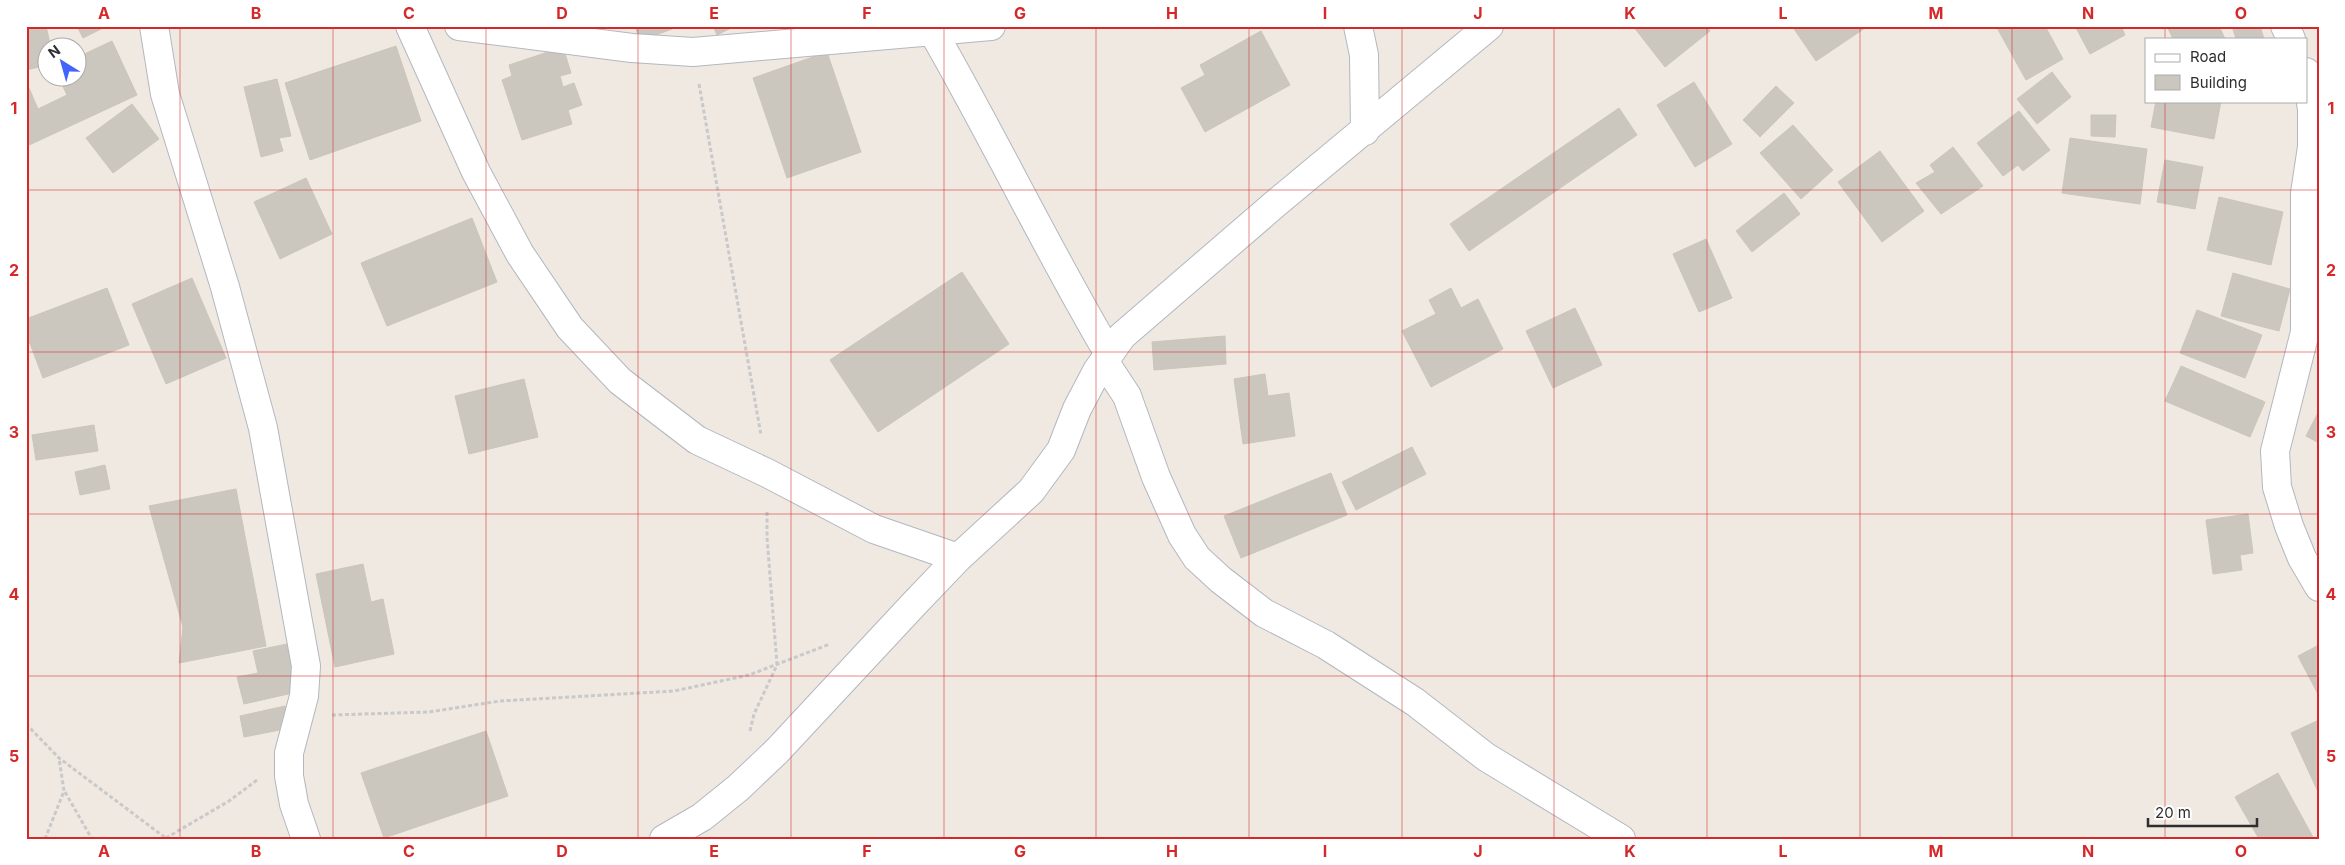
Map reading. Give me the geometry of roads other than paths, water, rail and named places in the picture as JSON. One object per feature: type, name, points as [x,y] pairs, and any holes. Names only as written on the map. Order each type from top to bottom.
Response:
[{"type":"street","points":[[154,26],[165,94],[225,287],[263,428],[306,666],[304,696],[289,753],[289,776],[306,839]]},
{"type":"street","points":[[410,26],[476,172],[520,254],[570,328],[620,381],[697,440],[767,473],[874,529],[958,558]]},
{"type":"street","points":[[458,26],[632,48],[693,52],[991,26]]},
{"type":"street","points":[[1358,26],[1364,55],[1365,130]]},
{"type":"street","points":[[664,839],[702,817],[738,788],[777,751],[879,640],[958,558],[1031,491],[1061,450],[1077,408],[1107,357],[1122,336],[1171,292],[1490,26]]},
{"type":"street","points":[[2285,26],[2291,38]]},
{"type":"street","points":[[933,32],[980,115],[1127,396],[1156,477],[1182,535],[1197,558],[1221,580],[1264,613],[1326,646],[1415,702],[1486,757],[1621,839]]},
{"type":"street","points":[[2308,84],[2312,108],[2312,147],[2305,193],[2305,332],[2275,451],[2277,487],[2286,518],[2302,558],[2318,582]]}]
